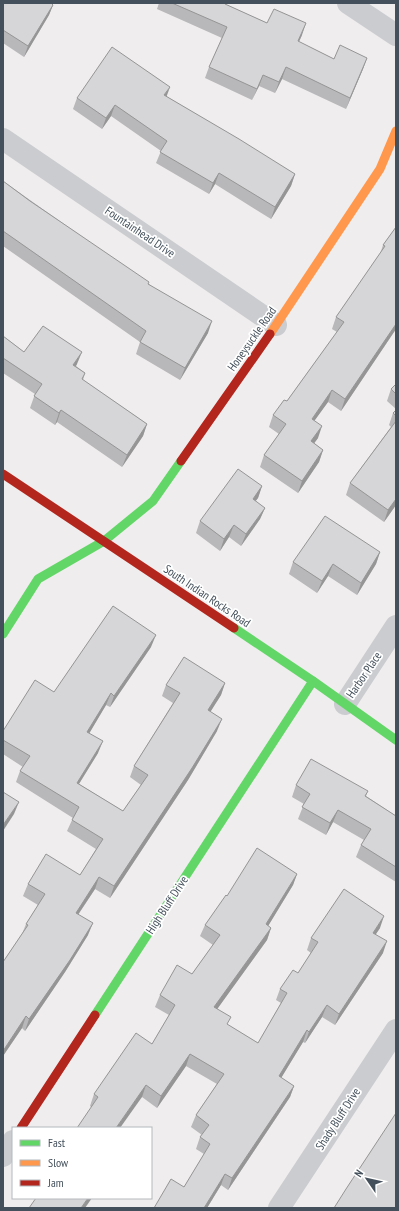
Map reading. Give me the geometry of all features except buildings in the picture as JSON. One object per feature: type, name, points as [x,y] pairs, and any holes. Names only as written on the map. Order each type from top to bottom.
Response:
[{"type":"street","points":[[348,3],[396,35]]},
{"type":"street","name":"Honeysuckle Road","points":[[3,634],[38,579],[104,541],[153,501],[276,325],[380,169],[396,131]]},
{"type":"street","name":"Fountainhead Drive","points":[[3,139],[276,325]]},
{"type":"street","name":"South Indian Rocks Road","points":[[3,474],[313,681],[396,740]]},
{"type":"street","name":"Harbor Place","points":[[344,704],[396,626]]},
{"type":"street","name":"High Bluff Drive","points":[[22,1127],[313,681]]},
{"type":"street","name":"Shady Bluff Drive","points":[[279,1208],[396,1030]]},
{"type":"street","points":[[3,1156],[12,1142]]},
{"type":"traffic: fast","points":[[3,634],[38,579],[104,541],[153,501],[181,461]]},
{"type":"traffic: fast","points":[[234,628],[313,681],[396,740]]},
{"type":"traffic: fast","points":[[95,1015],[313,681]]},
{"type":"traffic: slow","points":[[270,334],[380,169],[396,131]]},
{"type":"traffic: jam","points":[[181,461],[270,334]]},
{"type":"traffic: jam","points":[[3,474],[234,628]]},
{"type":"traffic: jam","points":[[22,1127],[95,1015]]}]
